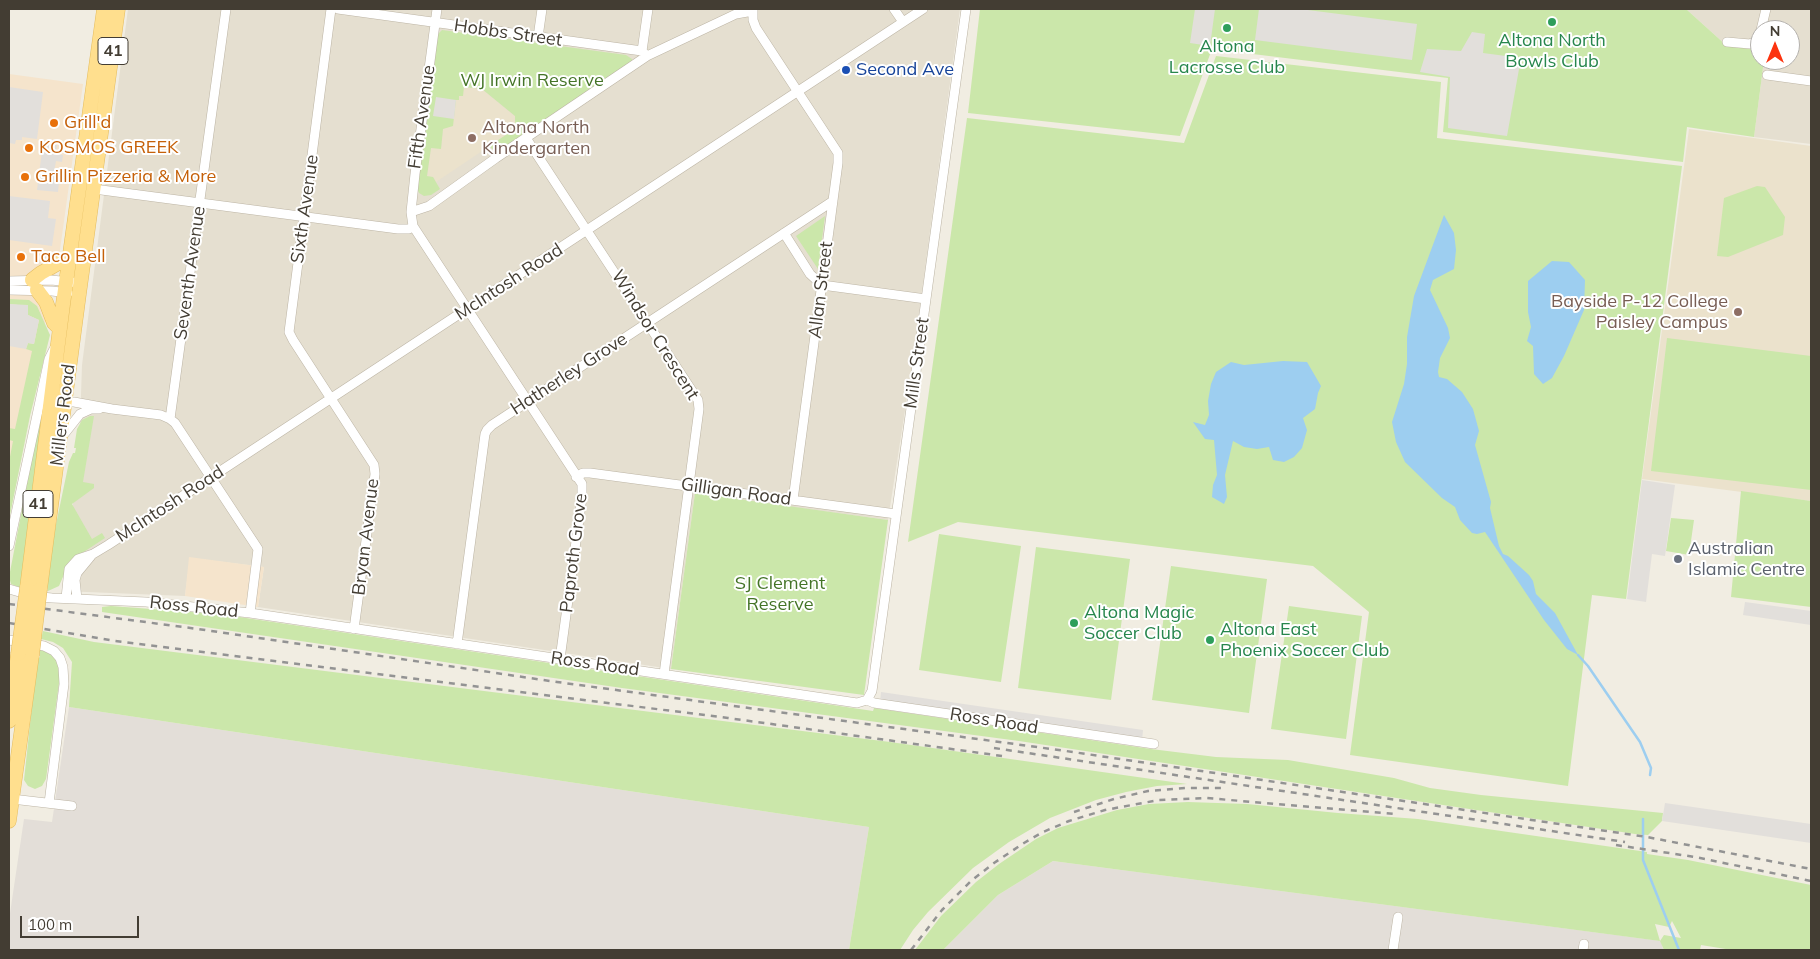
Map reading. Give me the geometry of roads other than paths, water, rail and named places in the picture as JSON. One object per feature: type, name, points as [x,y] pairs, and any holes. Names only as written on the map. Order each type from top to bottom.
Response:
[{"type":"main road","name":"Millers Road","points":[[9,822],[25,655],[34,591],[61,438],[73,288],[71,256],[104,9]]},
{"type":"main road","name":"Millers Road","points":[[34,591],[59,334],[73,288],[94,189],[118,9]]},
{"type":"main road","points":[[59,334],[46,302],[35,285],[41,273],[71,256]]},
{"type":"main road","name":"Millers Road","points":[[9,721],[25,655]]},
{"type":"street","name":"Seventh Avenue","points":[[170,418],[226,9]]},
{"type":"street","name":"Sixth Avenue","points":[[331,9],[290,332],[293,340],[331,398]]},
{"type":"street","name":"Hobbs Street","points":[[338,9],[644,54]]},
{"type":"street","name":"Fifth Avenue","points":[[413,226],[411,212],[414,174],[437,9]]},
{"type":"street","points":[[538,37],[542,9]]},
{"type":"street","points":[[644,54],[648,9]]},
{"type":"street","points":[[894,9],[903,22]]},
{"type":"street","name":"McIntosh Road","points":[[77,598],[76,573],[93,554],[923,9]]},
{"type":"street","name":"Mills Street","points":[[867,700],[872,692],[967,9]]},
{"type":"street","points":[[411,212],[429,206],[644,54],[736,14],[753,10]]},
{"type":"street","name":"Allan Street","points":[[753,10],[753,20],[756,28],[838,153],[793,500]]},
{"type":"street","points":[[1727,42],[1750,44]]},
{"type":"street","points":[[1767,75],[1811,81]]},
{"type":"street","name":"Windsor Crescent","points":[[526,138],[698,400],[699,409],[664,674]]},
{"type":"street","points":[[94,189],[398,229],[409,229],[413,226]]},
{"type":"street","name":"Hatherley Grove","points":[[457,644],[485,434],[492,424],[833,201]]},
{"type":"street","name":"Paproth Grove","points":[[413,226],[582,484],[582,497],[560,659]]},
{"type":"street","points":[[784,233],[810,274],[822,285],[926,299]]},
{"type":"street","points":[[9,281],[73,288]]},
{"type":"street","points":[[9,290],[35,285]]},
{"type":"street","name":"Millers Road","points":[[9,546],[49,359],[59,334]]},
{"type":"street","name":"Bryan Avenue","points":[[331,398],[372,458],[375,474],[354,629]]},
{"type":"street","points":[[50,419],[65,402],[162,415],[170,418],[258,550],[250,613]]},
{"type":"street","points":[[61,438],[80,414],[91,410],[112,409]]},
{"type":"street","name":"Gilligan Road","points":[[576,476],[590,473],[896,514]]},
{"type":"street","name":"McIntosh Road","points":[[66,598],[69,568],[78,559],[93,554]]},
{"type":"street","name":"Ross Road","points":[[9,589],[34,591],[66,598],[202,607],[250,613],[857,703],[867,700],[894,706],[1154,744]]},
{"type":"street","points":[[9,640],[44,646],[54,651],[60,658],[63,667],[64,684],[49,803]]},
{"type":"street","points":[[12,799],[72,806]]},
{"type":"street","points":[[1394,950],[1398,917]]},
{"type":"water","points":[[1444,215],[1454,233],[1456,250],[1454,269],[1433,280],[1430,290],[1448,328],[1450,338],[1440,358],[1439,377],[1447,379],[1462,392],[1473,409],[1479,431],[1475,445],[1491,502],[1490,508],[1499,546],[1503,554],[1508,556],[1529,575],[1533,581],[1536,594],[1555,613],[1578,655],[1567,649],[1544,620],[1485,532],[1472,533],[1460,520],[1455,507],[1442,498],[1405,462],[1396,442],[1392,422],[1404,384],[1407,364],[1407,337],[1414,296]]},
{"type":"water","points":[[1552,261],[1569,262],[1585,280],[1584,310],[1552,378],[1543,384],[1534,374],[1533,346],[1527,341],[1531,327],[1528,312],[1528,281]]},
{"type":"water","points":[[1283,361],[1307,362],[1321,386],[1315,409],[1303,418],[1307,430],[1302,448],[1294,457],[1284,462],[1273,460],[1269,447],[1257,449],[1244,447],[1233,441],[1225,475],[1227,497],[1224,504],[1212,497],[1213,485],[1217,475],[1214,440],[1205,439],[1193,422],[1205,425],[1209,415],[1208,401],[1211,384],[1216,372],[1231,362],[1244,365]]},
{"type":"waterway","points":[[1578,655],[1588,666],[1640,742],[1651,768],[1650,775]]},
{"type":"waterway","points":[[1643,819],[1643,860],[1679,950]]},
{"type":"railway","points":[[9,604],[198,629],[557,682],[1066,751],[1647,837],[1811,869]]},
{"type":"railway","points":[[9,623],[115,641],[728,718],[1002,756]]},
{"type":"railway","points":[[994,748],[1625,842]]},
{"type":"railway","points":[[1074,812],[1114,799],[1148,791],[1221,788]]},
{"type":"railway","points":[[911,950],[942,910],[971,881],[994,863],[1043,832],[1069,821],[1105,810],[1159,800],[1206,798],[1396,814]]},
{"type":"railway","points":[[1616,845],[1695,857],[1811,881]]},
{"type":"place","name":"Altona North Bowls Club","points":[[1552,22]]},
{"type":"place","name":"Altona Lacrosse Club","points":[[1227,28]]},
{"type":"place","name":"Second Ave","points":[[846,70]]},
{"type":"place","name":"Grill'd","points":[[54,123]]},
{"type":"place","name":"Altona North Kindergarten","points":[[472,138]]},
{"type":"place","name":"KOSMOS GREEK","points":[[29,148]]},
{"type":"place","name":"Grillin Pizzeria & More","points":[[25,177]]},
{"type":"place","name":"Taco Bell","points":[[21,257]]},
{"type":"place","name":"Bayside P-12 College Paisley Campus","points":[[1738,312]]},
{"type":"place","name":"Australian Islamic Centre","points":[[1678,559]]},
{"type":"place","name":"Altona Magic Soccer Club","points":[[1074,623]]},
{"type":"place","name":"Altona East Phoenix Soccer Club","points":[[1210,640]]},
{"type":"park label","name":"WJ Irwin Reserve","points":[[532,81]]},
{"type":"park label","name":"SJ Clement Reserve","points":[[780,594]]}]
